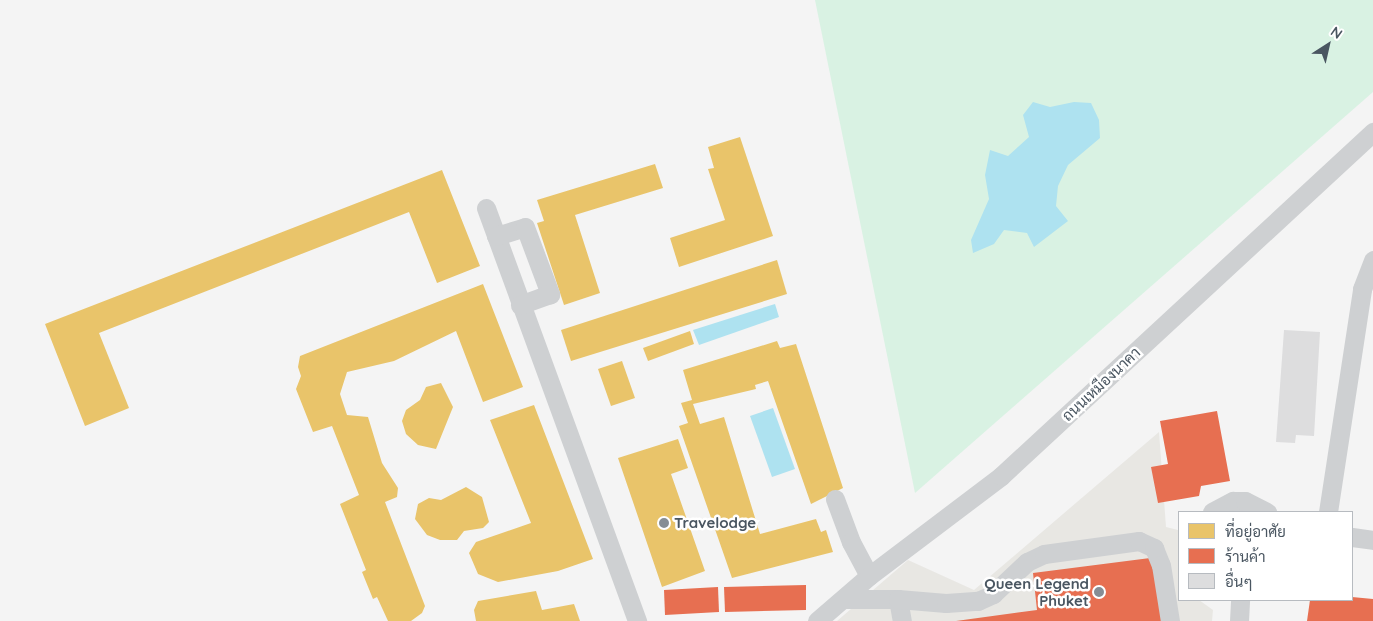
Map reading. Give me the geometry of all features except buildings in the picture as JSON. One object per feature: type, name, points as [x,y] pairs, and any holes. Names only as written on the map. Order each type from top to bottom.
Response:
[{"type":"street","name":"ถนนเหมืองนาคา","points":[[818,621],[868,576],[1002,476],[1373,132]]},
{"type":"street","points":[[486,208],[637,621]]},
{"type":"street","points":[[496,236],[525,227],[550,294],[520,304]]},
{"type":"street","points":[[1328,511],[1362,289],[1373,260]]},
{"type":"street","points":[[835,499],[851,542],[868,576]]},
{"type":"street","points":[[1214,511],[1232,501],[1245,501],[1265,511]]},
{"type":"street","points":[[1353,538],[1373,540]]},
{"type":"street","points":[[844,599],[898,599],[946,603],[978,601],[993,594],[1027,562],[1044,554],[1139,541],[1154,548],[1161,565],[1170,621]]},
{"type":"street","points":[[898,599],[902,621]]},
{"type":"street","points":[[1239,621],[1240,601]]},
{"type":"shaded area","points":[[1159,432],[1166,527],[1178,530],[1178,601],[1200,601],[1213,610],[1212,621],[837,621],[908,560],[974,590]]},
{"type":"green space","points":[[815,0],[1373,0],[1373,92],[915,493]]},
{"type":"water","points":[[1033,102],[1050,107],[1074,102],[1091,103],[1099,120],[1100,138],[1068,165],[1058,186],[1056,206],[1068,221],[1034,247],[1027,233],[1004,230],[994,244],[973,253],[971,240],[989,199],[985,175],[990,150],[1008,156],[1029,137],[1023,115]]},
{"type":"water","points":[[775,304],[779,317],[699,345],[693,330]]},
{"type":"water","points":[[773,408],[795,469],[772,477],[750,416]]},
{"type":"place","name":"Travelodge","points":[[664,523]]},
{"type":"place","name":"Queen Legend Phuket","points":[[1099,592]]}]
